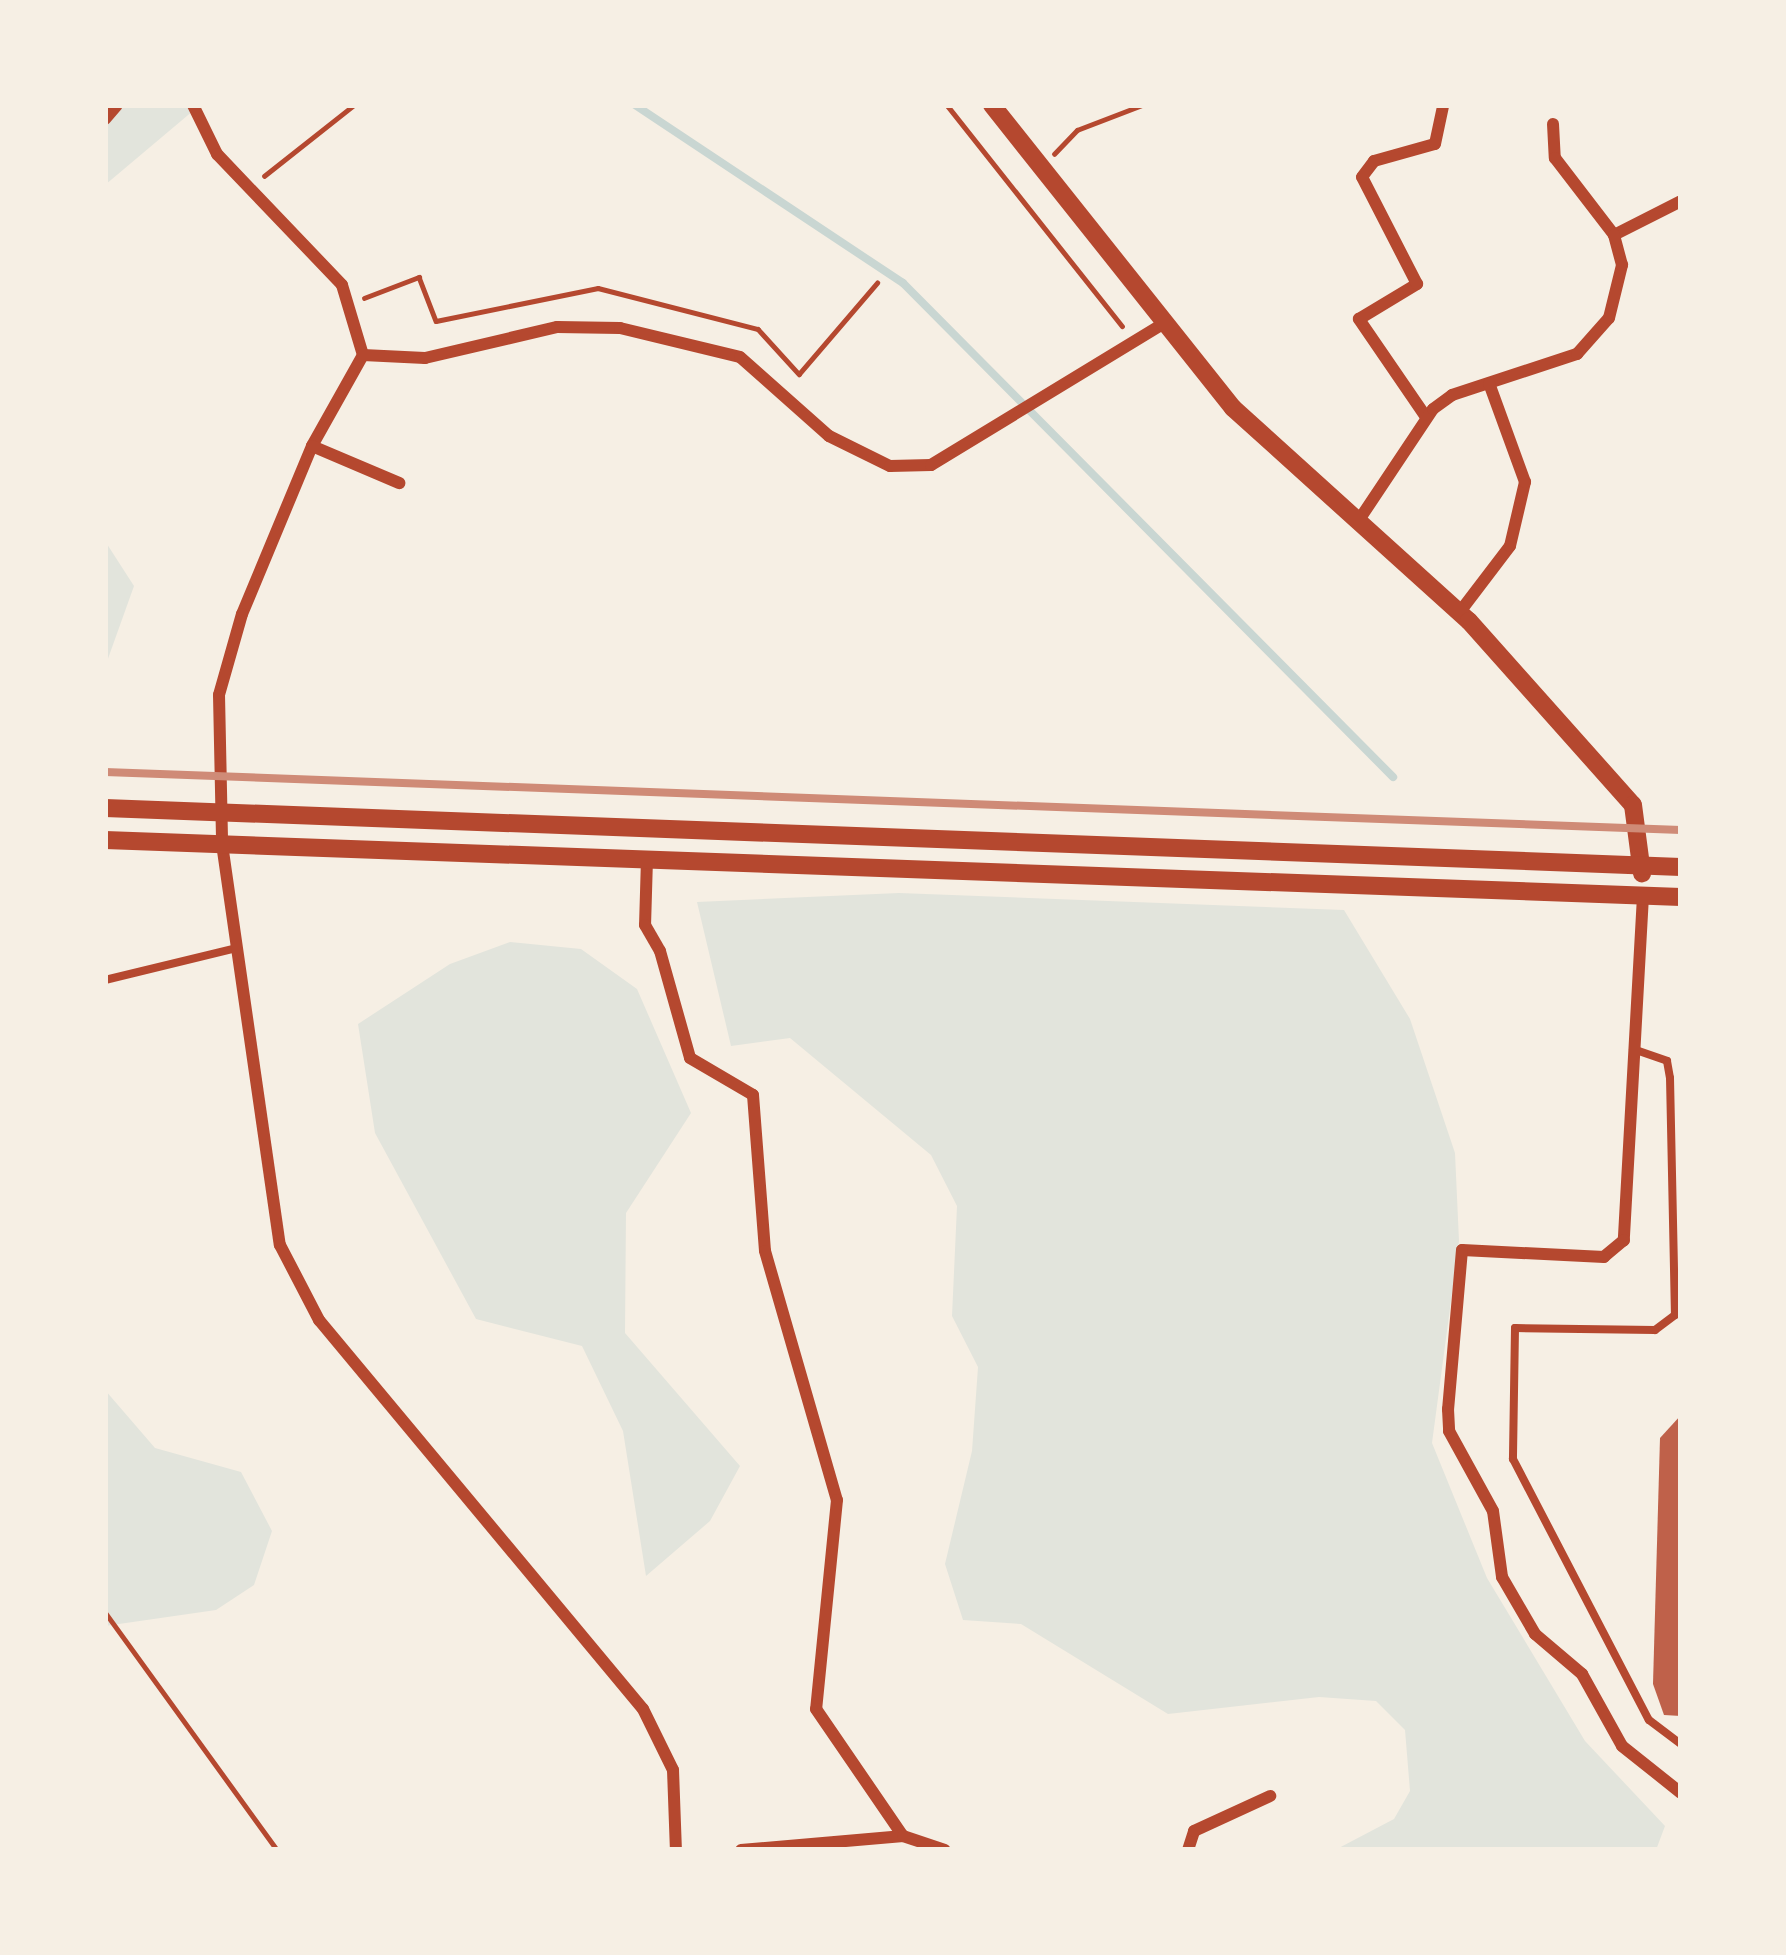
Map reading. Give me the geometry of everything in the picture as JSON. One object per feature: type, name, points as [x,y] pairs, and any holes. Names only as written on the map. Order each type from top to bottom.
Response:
[{"type":"street","points":[[105,119],[117,105]]},
{"type":"street","points":[[193,105],[217,154],[342,285],[363,355],[312,446],[227,656],[219,694],[222,844],[280,1245],[319,1320],[644,1708],[673,1769],[676,1850]]},
{"type":"street","points":[[992,105],[1163,324],[1280,458],[1459,613],[1633,805],[1643,896],[1624,1240],[1604,1257],[1462,1250],[1449,1431],[1493,1511],[1502,1577],[1535,1634],[1582,1674],[1622,1746],[1681,1793]]},
{"type":"street","points":[[1426,417],[1359,319],[1417,284],[1362,177],[1374,161],[1435,144],[1443,105]]},
{"type":"street","points":[[1357,523],[1426,417],[1452,395],[1577,354],[1610,318],[1620,296],[1614,235],[1555,158],[1553,124]]},
{"type":"street","points":[[1614,235],[1681,202]]},
{"type":"street","points":[[363,355],[424,358],[557,327],[620,328],[740,357],[830,436],[890,466],[931,465],[1163,324]]},
{"type":"street","points":[[1459,613],[1510,546],[1525,482],[1489,383]]},
{"type":"street","points":[[312,446],[399,483]]},
{"type":"street","points":[[105,808],[1681,867]]},
{"type":"street","points":[[105,840],[1681,897]]},
{"type":"street","points":[[647,859],[645,925],[661,952],[690,1058],[753,1095],[765,1251],[837,1500],[816,1708],[903,1836]]},
{"type":"street","points":[[1189,1850],[1194,1831],[1270,1796]]},
{"type":"street","points":[[742,1850],[903,1836],[946,1850]]},
{"type":"lane","points":[[105,980],[237,948]]},
{"type":"lane","points":[[1634,1049],[1667,1061],[1670,1078],[1675,1315],[1655,1330],[1515,1328],[1514,1459],[1649,1720],[1681,1744]]},
{"type":"path","points":[[249,188],[354,105]]},
{"type":"path","points":[[946,105],[1131,346]]},
{"type":"path","points":[[1042,166],[1077,130],[1142,105]]},
{"type":"path","points":[[105,1612],[277,1850]]},
{"type":"shaded area","points":[[105,105],[200,105],[105,185]]},
{"type":"shaded area","points":[[105,541],[134,586],[105,667]]},
{"type":"shaded area","points":[[899,893],[1344,910],[1410,1019],[1455,1153],[1459,1241],[1432,1443],[1487,1578],[1585,1741],[1665,1826],[1656,1850],[1335,1850],[1394,1819],[1410,1791],[1405,1730],[1376,1701],[1319,1697],[1168,1714],[1021,1624],[963,1620],[945,1564],[972,1451],[978,1367],[952,1316],[957,1206],[931,1155],[790,1038],[731,1046],[697,902]]},
{"type":"shaded area","points":[[510,942],[581,949],[637,989],[691,1113],[626,1213],[625,1333],[740,1466],[710,1521],[646,1576],[623,1431],[582,1346],[476,1319],[375,1133],[358,1024],[450,964]]},
{"type":"shaded area","points":[[105,1390],[155,1448],[241,1472],[272,1531],[254,1585],[216,1610],[105,1626]]},
{"type":"building","points":[[1681,1415],[1681,1716],[1664,1715],[1653,1684],[1660,1438]]},
{"type":"waterway","points":[[635,105],[903,283],[1393,777]]},
{"type":"railway","points":[[105,772],[1681,830]]}]
